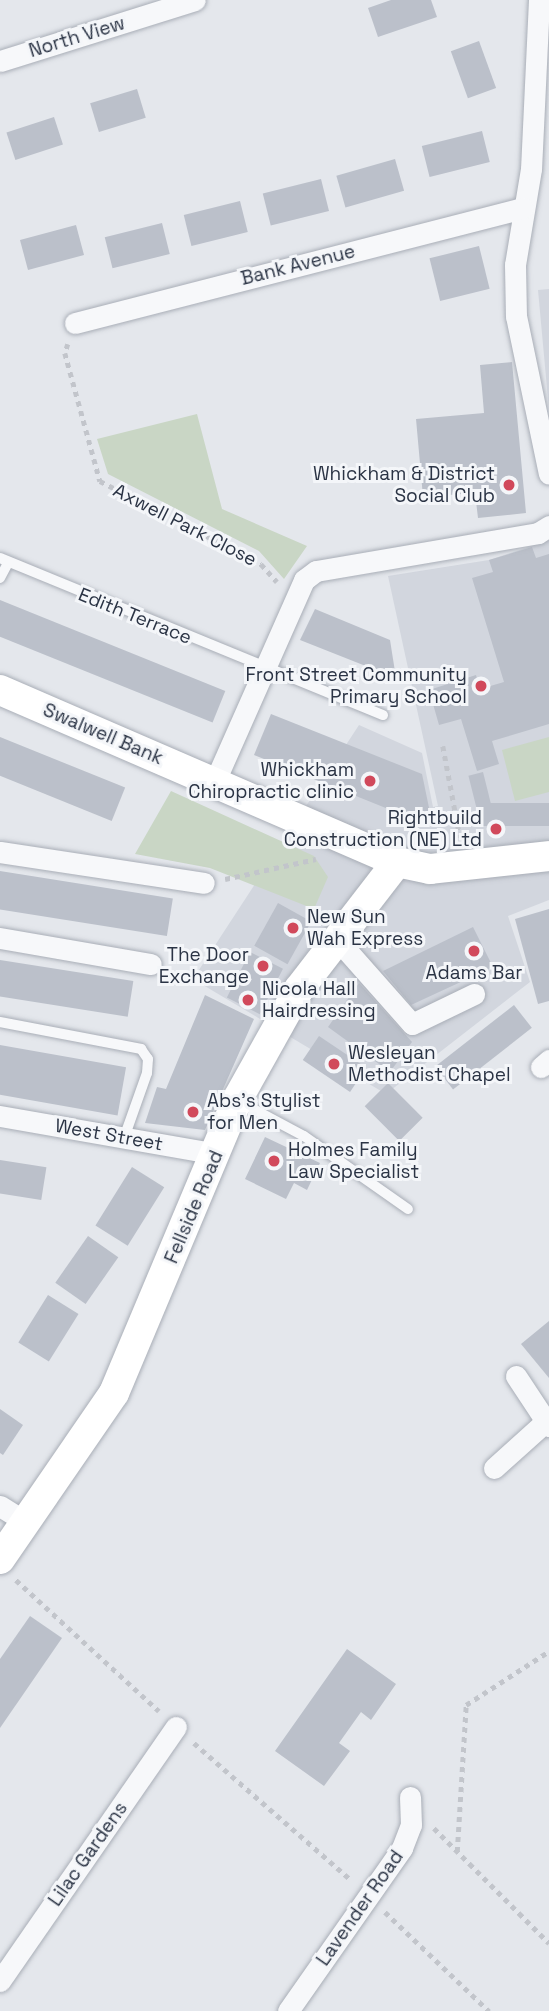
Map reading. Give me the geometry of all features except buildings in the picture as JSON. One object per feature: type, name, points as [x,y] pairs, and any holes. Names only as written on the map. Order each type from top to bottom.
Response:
[{"type":"street","name":"North View","points":[[0,61],[195,0]]},
{"type":"street","points":[[539,0],[531,169],[522,208],[516,316],[549,474]]},
{"type":"street","name":"Bank Avenue","points":[[75,323],[522,208]]},
{"type":"street","points":[[215,781],[262,667],[293,602],[316,571],[538,533],[549,526]]},
{"type":"street","name":"Swalwell Bank","points":[[0,690],[397,862]]},
{"type":"street","points":[[0,852],[204,883]]},
{"type":"street","points":[[397,862],[458,866],[549,856]]},
{"type":"street","name":"Fellside Road","points":[[5,1566],[26,1522],[114,1394],[218,1154],[237,1100],[335,937],[397,862]]},
{"type":"street","points":[[335,937],[412,1024],[474,994]]},
{"type":"street","points":[[0,938],[151,964]]},
{"type":"street","name":"West Street","points":[[0,1116],[218,1154]]},
{"type":"street","points":[[494,1468],[547,1424],[516,1376]]},
{"type":"street","points":[[0,1506],[26,1522]]},
{"type":"street","name":"Lilac Gardens","points":[[0,1980],[176,1727]]},
{"type":"street","name":"Lavender Road","points":[[288,2011],[402,1848],[411,1825],[410,1797]]},
{"type":"lane","points":[[0,578],[4,561]]},
{"type":"lane","name":"Edith Terrace","points":[[4,561],[383,715]]},
{"type":"lane","points":[[0,1022],[141,1049],[148,1059],[147,1073],[124,1138]]},
{"type":"lane","points":[[237,1100],[304,1136],[408,1209]]},
{"type":"path","name":"Axwell Park Close","points":[[75,323],[65,353],[100,481],[261,564],[293,602]]},
{"type":"path","points":[[443,746],[461,827],[458,866]]},
{"type":"path","points":[[204,883],[321,858],[341,837]]},
{"type":"path","points":[[5,1566],[176,1727],[368,1896],[489,2011]]},
{"type":"path","points":[[457,1853],[466,1705],[549,1651]]},
{"type":"path","points":[[411,1825],[436,1828],[457,1853],[549,1943]]},
{"type":"shaded area","points":[[549,289],[549,410],[538,290]]},
{"type":"shaded area","points":[[549,540],[549,900],[508,916],[530,982],[386,1094],[193,979],[359,725],[422,753],[433,807],[438,806],[388,576],[489,560]]},
{"type":"green space","points":[[197,414],[222,509],[307,546],[284,579],[259,551],[108,474],[97,439]]},
{"type":"green space","points":[[549,737],[549,792],[515,801],[502,750]]},
{"type":"green space","points":[[171,791],[314,856],[328,877],[314,909],[210,868],[135,854]]},
{"type":"place","name":"Whickham & District Social Club","points":[[509,485]]},
{"type":"place","name":"Front Street Community Primary School","points":[[481,686]]},
{"type":"place","name":"Whickham Chiropractic clinic","points":[[370,781]]},
{"type":"place","name":"Rightbuild Construction (NE) Ltd","points":[[496,829]]},
{"type":"place","name":"New Sun Wah Express","points":[[293,928]]},
{"type":"place","name":"Adams Bar","points":[[474,951]]},
{"type":"place","name":"The Door Exchange","points":[[263,966]]},
{"type":"place","name":"Nicola Hall Hairdressing","points":[[248,1000]]},
{"type":"place","name":"Wesleyan Methodist Chapel","points":[[334,1064]]},
{"type":"place","name":"Abs's Stylist for Men","points":[[193,1112]]},
{"type":"place","name":"Holmes Family Law Specialist","points":[[274,1161]]}]
